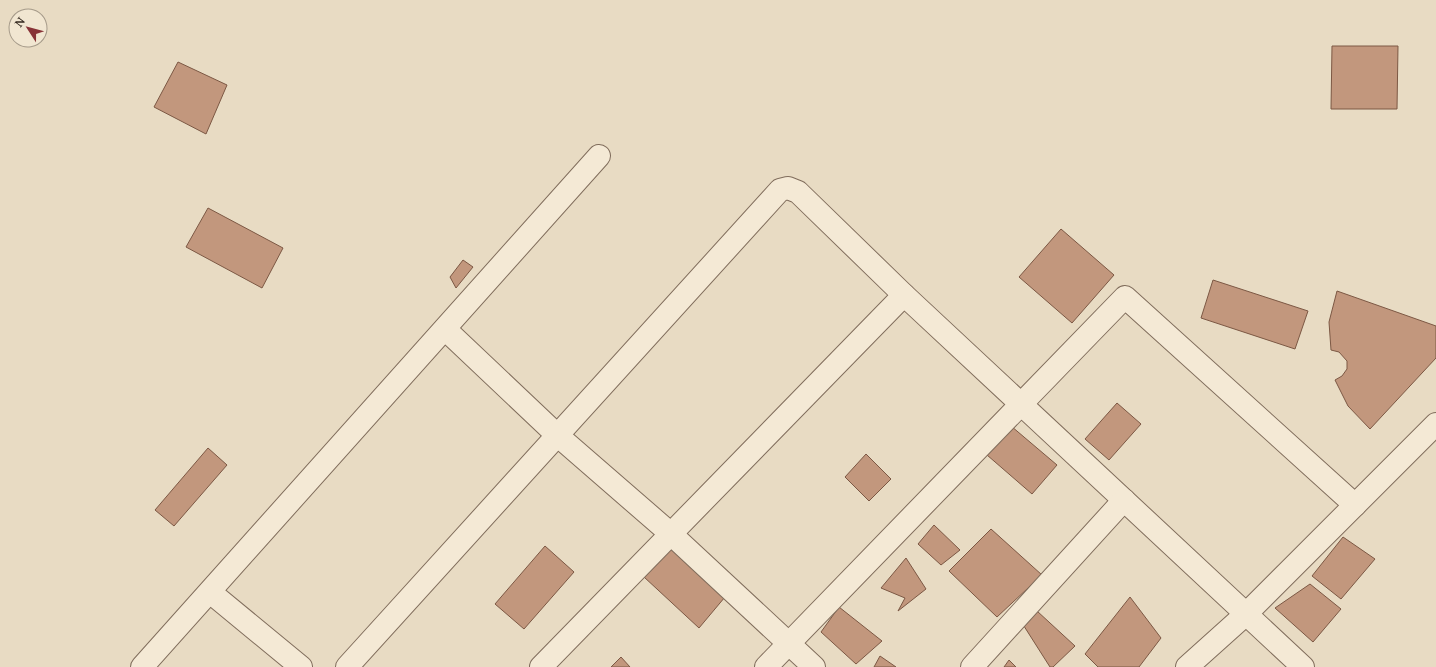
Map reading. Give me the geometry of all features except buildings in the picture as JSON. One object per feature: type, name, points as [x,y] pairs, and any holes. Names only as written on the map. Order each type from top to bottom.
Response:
[{"type":"street","points":[[142,667],[599,156]]},
{"type":"street","points":[[347,667],[780,190],[788,188],[798,192],[904,295],[1303,667]]},
{"type":"street","points":[[541,667],[904,295]]},
{"type":"street","points":[[766,667],[1125,297],[1355,506]]},
{"type":"street","points":[[445,329],[557,435],[671,534],[814,667]]},
{"type":"street","points":[[1187,667],[1246,614],[1436,424]]},
{"type":"street","points":[[972,667],[1124,500]]},
{"type":"street","points":[[210,592],[301,667]]},
{"type":"street","points":[[1203,667],[1246,614]]}]
